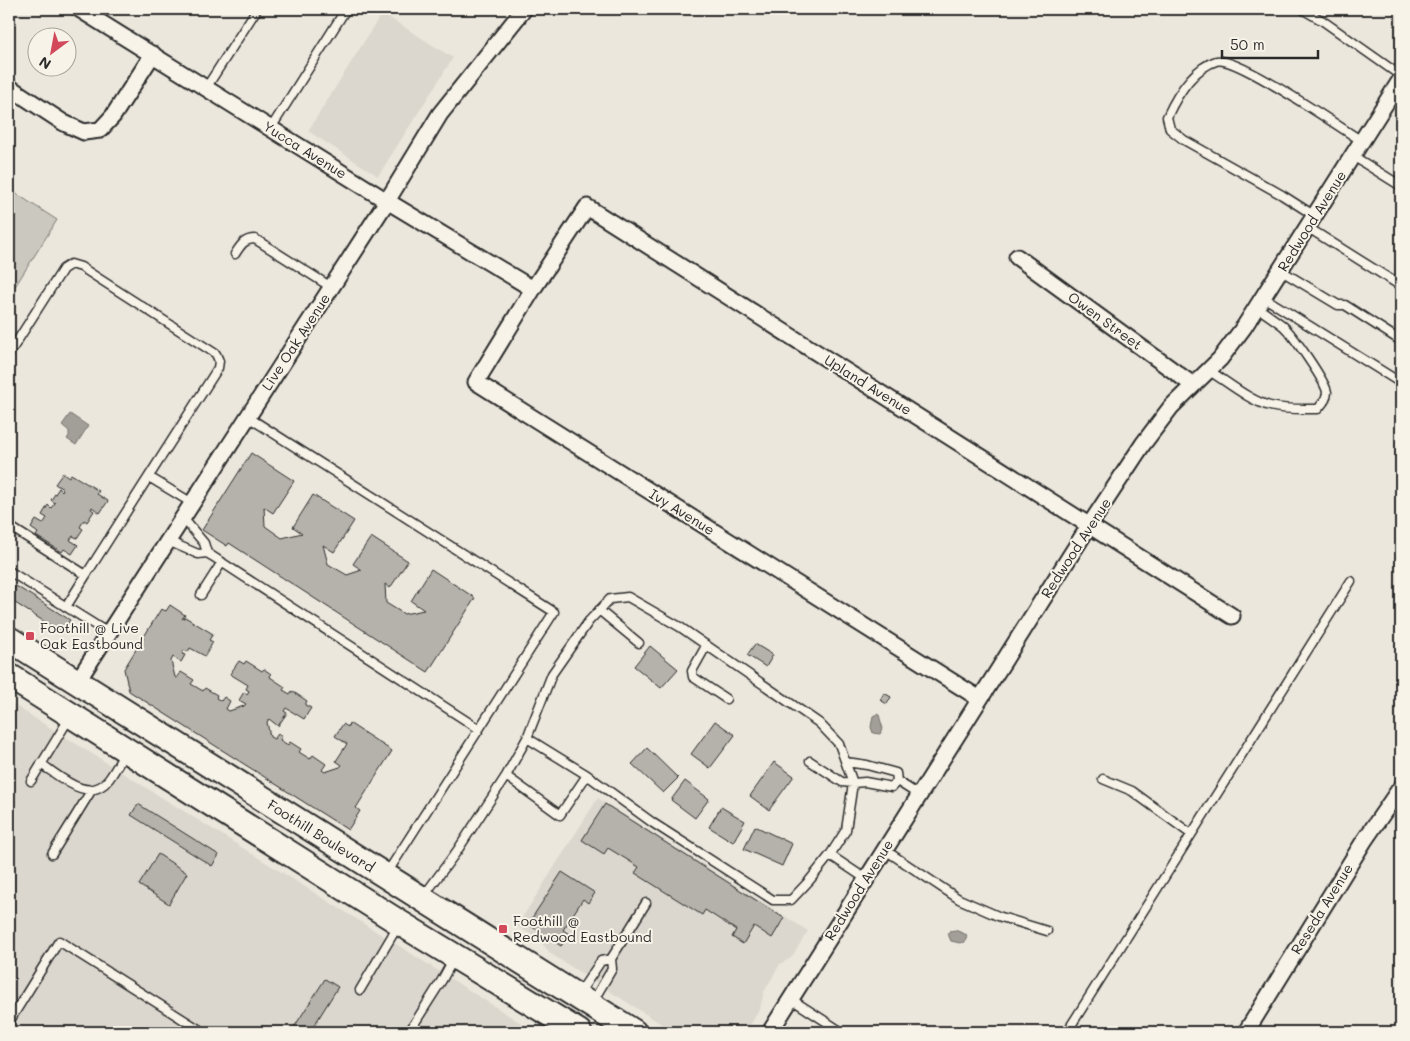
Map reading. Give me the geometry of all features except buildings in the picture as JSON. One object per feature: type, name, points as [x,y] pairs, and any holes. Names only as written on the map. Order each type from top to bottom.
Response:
[{"type":"main road","name":"Foothill Boulevard","points":[[9,639],[634,1032]]},
{"type":"main road","points":[[9,676],[567,1027]]},
{"type":"street","name":"Live Oak Avenue","points":[[77,682],[387,201],[440,114],[524,9]]},
{"type":"street","name":"Yucca Avenue","points":[[86,11],[387,201],[533,289]]},
{"type":"street","points":[[9,88],[64,123],[84,132],[100,130],[112,116],[153,54]]},
{"type":"street","name":"Redwood Avenue","points":[[770,1032],[1089,526],[1143,444],[1171,407],[1220,359],[1244,327],[1401,77]]},
{"type":"street","name":"Upland Avenue","points":[[533,289],[587,207],[1232,616]]},
{"type":"street","name":"Owen Street","points":[[1016,256],[1193,385]]},
{"type":"street","name":"Ivy Avenue","points":[[533,289],[476,382],[980,699]]},
{"type":"street","name":"Reseda Avenue","points":[[1246,1032],[1364,841],[1401,787]]},
{"type":"lane","points":[[206,88],[257,9]]},
{"type":"lane","points":[[271,128],[346,9]]},
{"type":"lane","points":[[1302,9],[1323,21],[1401,77]]},
{"type":"lane","points":[[1362,141],[1266,81],[1230,62],[1216,61],[1198,70],[1185,86],[1167,117],[1170,129],[1184,140],[1311,222],[1401,286]]},
{"type":"lane","points":[[1353,156],[1401,186]]},
{"type":"lane","points":[[236,254],[242,243],[248,239],[255,239],[331,287]]},
{"type":"lane","points":[[9,354],[63,270],[71,264],[81,267],[216,354],[219,361],[218,368],[66,607]]},
{"type":"lane","points":[[1280,270],[1338,305],[1344,305],[1401,340]]},
{"type":"lane","points":[[1208,370],[1254,400],[1269,406],[1288,409],[1318,409],[1323,403],[1327,394],[1323,382],[1292,336],[1260,302]]},
{"type":"lane","points":[[1260,302],[1401,383]]},
{"type":"lane","points":[[248,417],[554,612],[385,876]]},
{"type":"lane","points":[[149,477],[192,502]]},
{"type":"lane","points":[[182,518],[204,543],[207,553]]},
{"type":"lane","points":[[9,526],[86,576]]},
{"type":"lane","points":[[168,541],[198,554],[207,553],[222,562],[479,729]]},
{"type":"lane","points":[[202,596],[222,562]]},
{"type":"lane","points":[[9,571],[108,634]]},
{"type":"lane","points":[[1067,1032],[1351,581]]},
{"type":"lane","points":[[422,899],[457,851],[506,776],[527,738],[552,674],[588,621],[610,599],[628,597],[680,627],[819,723],[840,744],[853,783],[846,830],[830,855],[791,900],[773,900],[653,823],[587,775],[527,738]]},
{"type":"lane","points":[[599,610],[639,643]]},
{"type":"lane","points":[[706,646],[692,671],[693,677],[726,699]]},
{"type":"lane","points":[[31,781],[71,716]]},
{"type":"lane","points":[[52,854],[91,791],[100,787],[108,780],[126,750]]},
{"type":"lane","points":[[810,761],[842,782],[865,782],[892,786],[897,781]]},
{"type":"lane","points":[[846,762],[872,766],[896,773],[897,781]]},
{"type":"lane","points":[[41,764],[77,788],[91,791]]},
{"type":"lane","points":[[871,783],[872,766]]},
{"type":"lane","points":[[506,776],[560,815],[587,775]]},
{"type":"lane","points":[[1103,779],[1132,791],[1191,834]]},
{"type":"lane","points":[[897,781],[920,795]]},
{"type":"lane","points":[[885,850],[960,899],[998,916],[1047,931]]},
{"type":"lane","points":[[830,855],[866,879]]},
{"type":"lane","points":[[584,1001],[612,969],[611,959],[646,903]]},
{"type":"lane","points":[[360,990],[400,923]]},
{"type":"lane","points":[[9,1022],[59,941],[203,1032]]},
{"type":"lane","points":[[408,1032],[455,957]]},
{"type":"lane","points":[[584,1001],[601,961],[611,959]]},
{"type":"lane","points":[[791,999],[842,1032]]},
{"type":"shaded area","points":[[382,13],[453,58],[378,176],[308,131]]},
{"type":"shaded area","points":[[9,189],[57,220],[9,296]]},
{"type":"shaded area","points":[[70,414],[88,426],[76,445],[67,439],[69,431],[62,425]]},
{"type":"shaded area","points":[[9,702],[358,920],[535,1032],[9,1032]]},
{"type":"shaded area","points":[[877,714],[883,729],[880,734],[873,733],[871,727],[873,716]]},
{"type":"shaded area","points":[[598,798],[808,931],[791,958],[780,964],[764,992],[760,1008],[746,1032],[674,1032],[551,954],[538,939],[517,926]]},
{"type":"shaded area","points":[[955,930],[967,935],[965,942],[951,941],[948,934],[950,931]]},
{"type":"place","name":"Foothill @ Live Oak Eastbound","points":[[30,636]]},
{"type":"place","name":"Foothill @ Redwood Eastbound","points":[[503,929]]}]
